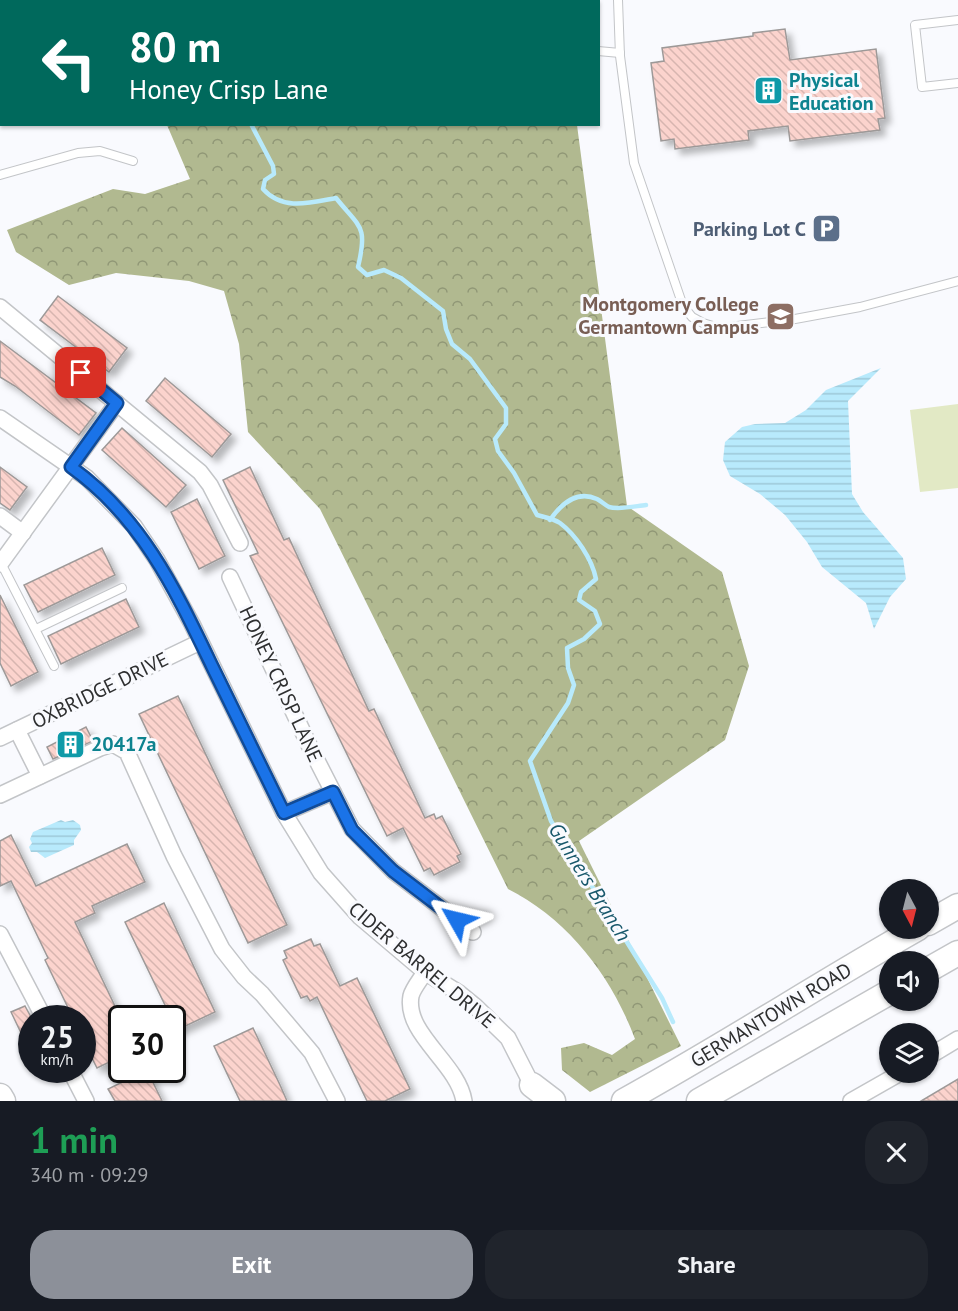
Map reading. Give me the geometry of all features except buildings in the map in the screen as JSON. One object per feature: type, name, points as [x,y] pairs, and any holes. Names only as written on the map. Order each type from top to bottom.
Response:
[{"type":"main road","points":[[939,917],[958,906]]},
{"type":"main road","name":"GERMANTOWN ROAD","points":[[624,1101],[697,1061],[899,939]]},
{"type":"main road","points":[[939,964],[958,953]]},
{"type":"main road","name":"GERMANTOWN ROAD","points":[[699,1101],[879,998]]},
{"type":"main road","points":[[535,1093],[553,1101]]},
{"type":"main road","points":[[0,1096],[3,1101]]},
{"type":"street","points":[[0,308],[200,472],[210,485],[240,543]]},
{"type":"street","points":[[0,564],[117,403]]},
{"type":"street","name":"CIDER BARREL DRIVE","points":[[0,418],[87,478],[134,526],[157,560],[284,813],[321,873],[360,917],[425,972],[459,993],[508,1038],[535,1093]]},
{"type":"street","points":[[0,516],[23,533]]},
{"type":"street","name":"HONEY CRISP LANE","points":[[230,577],[352,830],[393,871],[473,932]]},
{"type":"street","name":"OXBRIDGE DRIVE","points":[[0,738],[200,642]]},
{"type":"street","points":[[17,730],[39,776]]},
{"type":"street","points":[[0,795],[100,748],[113,744],[127,752],[174,856],[222,949],[312,1053],[337,1101]]},
{"type":"street","points":[[284,813],[333,792]]},
{"type":"street","points":[[0,934],[37,1005]]},
{"type":"street","points":[[425,972],[411,994],[410,1011],[417,1026],[454,1074],[462,1090],[464,1101]]},
{"type":"street","points":[[939,1050],[958,1039]]},
{"type":"street","points":[[77,1083],[86,1101]]},
{"type":"street","points":[[851,1101],[883,1083]]},
{"type":"lane","points":[[618,0],[620,53],[634,162],[683,306],[692,316],[716,327],[795,319],[861,308],[958,281]]},
{"type":"lane","points":[[958,20],[915,25],[922,87],[958,83]]},
{"type":"lane","points":[[600,51],[620,53]]},
{"type":"lane","points":[[0,175],[78,153],[100,151],[134,161]]},
{"type":"lane","points":[[0,564],[36,628],[54,666]]},
{"type":"lane","points":[[36,628],[122,588]]},
{"type":"green space","points":[[167,126],[577,126],[627,506],[722,572],[749,666],[725,740],[579,841],[681,1046],[590,1092],[562,1070],[561,1048],[584,1043],[612,1055],[635,1039],[625,1016],[601,972],[568,933],[550,916],[508,889],[320,509],[248,432],[239,344],[224,291],[189,281],[116,273],[69,285],[16,252],[7,230],[113,189],[145,194],[190,179]]},
{"type":"green space","points":[[958,404],[958,488],[920,492],[910,410]]},
{"type":"water","points":[[881,368],[848,401],[852,494],[863,512],[903,558],[906,579],[890,597],[874,629],[866,603],[822,567],[807,542],[785,515],[760,494],[730,476],[723,460],[725,442],[742,427],[785,423],[806,410],[826,390]]},
{"type":"water","points":[[61,820],[65,822],[73,820],[80,825],[81,830],[74,840],[74,845],[45,858],[37,852],[31,852],[29,847],[32,843],[30,839],[33,832]]},
{"type":"waterway","name":"Gunners Branch","points":[[252,126],[273,166],[274,174],[265,180],[263,189],[271,196],[288,203],[297,204],[336,198],[360,228],[362,243],[358,267],[367,275],[384,270],[401,278],[443,311],[446,329],[452,344],[470,359],[506,408],[506,424],[495,439],[498,451],[514,473],[537,515],[555,520],[566,528],[591,564],[596,579],[581,592],[579,600],[595,611],[600,624],[584,639],[567,648],[568,668],[574,685],[568,703],[530,761],[551,821],[662,998],[673,1022]]},
{"type":"waterway","points":[[550,520],[564,504],[576,497],[597,499],[613,508],[646,505]]},
{"type":"place","name":"Physical Education","points":[[768,91]]},
{"type":"place","name":"Parking Lot C","points":[[827,229]]},
{"type":"place","name":"Montgomery College Germantown Campus","points":[[780,316]]},
{"type":"place","name":"20417a","points":[[70,744]]},
{"type":"route","points":[[81,373],[117,403],[71,467],[87,478],[121,511],[157,560],[192,624],[284,813],[333,792],[352,830],[393,871],[457,920]]}]
